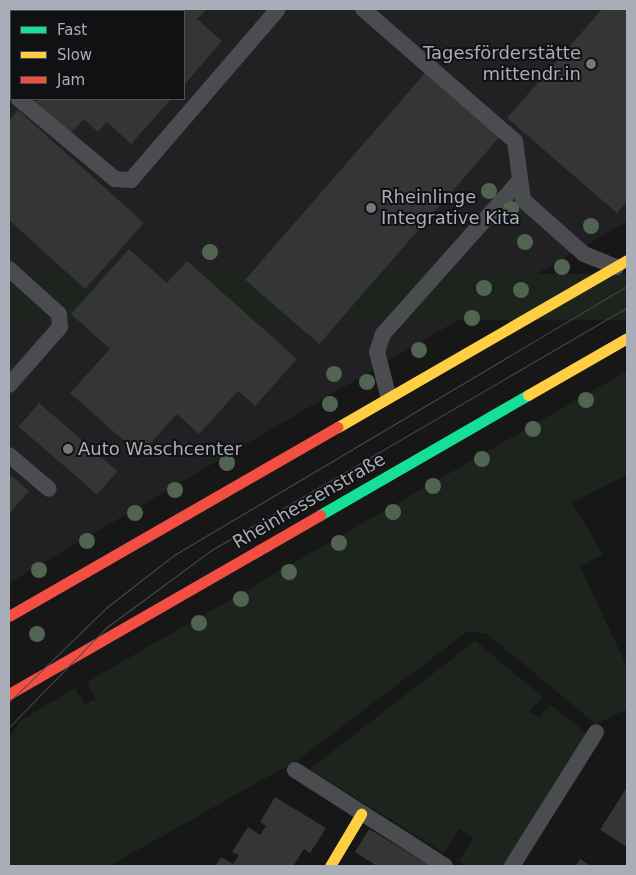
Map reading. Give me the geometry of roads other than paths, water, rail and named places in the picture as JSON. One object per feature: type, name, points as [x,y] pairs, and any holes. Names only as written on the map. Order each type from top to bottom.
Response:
[{"type":"main road","points":[[9,616],[388,395],[622,264]]},
{"type":"main road","name":"Rheinhessenstraße","points":[[9,694],[627,338]]},
{"type":"main road","points":[[330,866],[361,814]]},
{"type":"lane","points":[[19,100],[115,179],[131,180],[278,9]]},
{"type":"lane","points":[[363,9],[514,140],[523,200],[584,254],[622,264]]},
{"type":"lane","points":[[388,395],[377,352],[383,334],[520,180]]},
{"type":"lane","points":[[9,269],[59,314],[60,327],[9,385]]},
{"type":"lane","points":[[9,455],[48,489]]},
{"type":"lane","points":[[512,866],[596,732]]},
{"type":"lane","points":[[295,770],[361,814],[446,866]]},
{"type":"tram line","points":[[9,702],[107,607],[174,555],[627,286]]},
{"type":"tram line","points":[[9,727],[107,627],[210,551],[627,307]]},
{"type":"place","name":"Tagesförderstätte mittendr.in","points":[[591,64]]},
{"type":"place","name":"Rheinlinge Integrative Kita","points":[[371,208]]},
{"type":"place","name":"Auto Waschcenter","points":[[68,449]]}]
